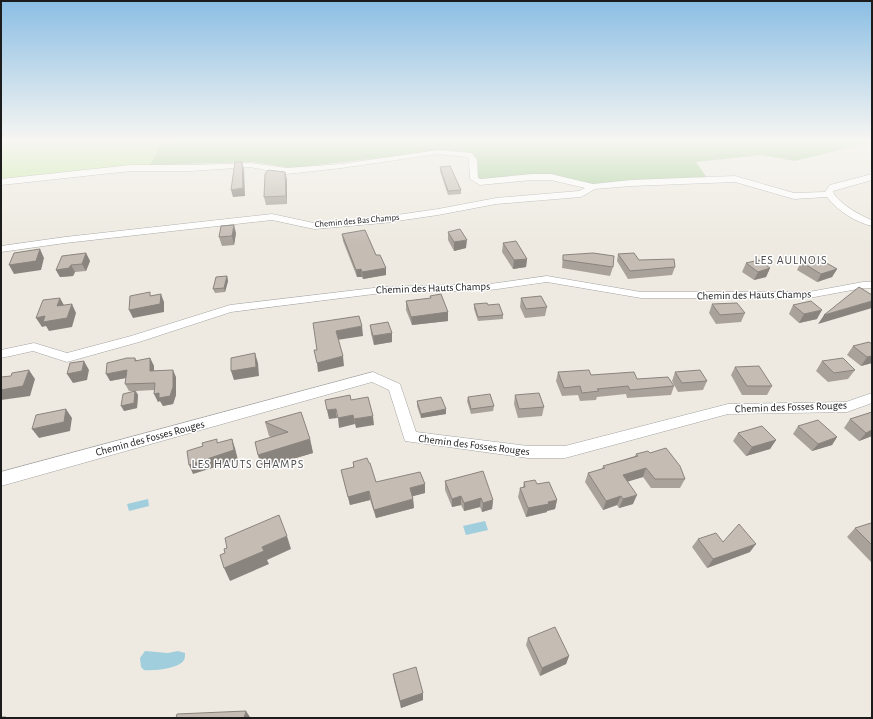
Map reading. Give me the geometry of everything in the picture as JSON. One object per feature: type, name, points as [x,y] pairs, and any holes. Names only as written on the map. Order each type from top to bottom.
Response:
[{"type":"street","points":[[1,182],[61,176]]},
{"type":"street","points":[[474,176],[474,178],[480,182],[532,177],[551,177],[593,187],[632,183],[735,180],[794,196],[829,194]]},
{"type":"street","points":[[872,177],[833,187],[829,190],[832,200],[872,223]]},
{"type":"street","name":"Chemin des Bas Champs","points":[[1,249],[73,239],[272,217],[314,226],[383,220],[496,202],[580,194],[593,187]]},
{"type":"street","points":[[862,218],[872,215]]},
{"type":"street","name":"Chemin des Hauts Champs","points":[[1,354],[34,347],[67,358],[135,339],[230,309],[382,290],[490,287],[547,279],[641,295],[809,295],[863,285],[872,285]]},
{"type":"street","name":"Chemin des Fosses Rouges","points":[[1,479],[373,377],[395,387],[410,437],[528,452],[565,452],[728,409],[847,407],[872,398]]},
{"type":"green space","points":[[1,176],[58,176],[1,182]]},
{"type":"green space","points":[[477,176],[705,176],[707,178],[593,187],[551,177],[480,182]]},
{"type":"water","points":[[148,499],[149,506],[129,511],[127,504]]},
{"type":"water","points":[[485,521],[488,530],[466,535],[463,526]]},
{"type":"water","points":[[145,651],[168,653],[178,651],[185,653],[185,658],[177,666],[159,670],[144,670],[141,667],[140,658]]},
{"type":"building","points":[[233,176],[243,176],[243,188],[231,190]]},
{"type":"building","points":[[265,176],[285,176],[286,196],[264,197]]},
{"type":"building","points":[[443,176],[454,176],[461,190],[448,191]]},
{"type":"building","points":[[234,225],[232,236],[219,237],[221,226]]},
{"type":"building","points":[[460,229],[467,240],[454,242],[448,232]]},
{"type":"building","points":[[365,230],[376,255],[380,255],[386,268],[362,272],[361,269],[356,270],[342,234]]},
{"type":"building","points":[[516,241],[527,259],[514,260],[503,243]]},
{"type":"building","points":[[40,249],[36,261],[9,265],[14,253]]},
{"type":"building","points":[[86,253],[82,264],[71,265],[69,268],[56,270],[62,256]]},
{"type":"building","points":[[593,253],[614,256],[613,267],[563,260],[563,255]]},
{"type":"building","points":[[634,253],[639,260],[674,259],[675,267],[630,271],[618,254]]},
{"type":"building","points":[[816,257],[837,269],[821,274],[801,262]]},
{"type":"building","points":[[759,260],[770,268],[758,272],[746,263]]},
{"type":"building","points":[[227,276],[224,288],[213,289],[216,277]]},
{"type":"building","points":[[859,287],[872,295],[872,301],[824,315]]},
{"type":"building","points":[[150,292],[150,296],[161,294],[160,304],[129,310],[130,296]]},
{"type":"building","points":[[441,294],[448,312],[411,317],[406,301],[431,298],[430,296]]},
{"type":"building","points":[[541,296],[547,307],[526,309],[521,298]]},
{"type":"building","points":[[60,298],[57,306],[72,304],[67,318],[43,322],[45,316],[36,318],[43,300]]},
{"type":"building","points":[[811,301],[822,310],[804,314],[793,305]]},
{"type":"building","points":[[487,303],[488,305],[499,304],[503,315],[478,317],[474,304]]},
{"type":"building","points":[[737,303],[745,313],[720,315],[712,304]]},
{"type":"building","points":[[359,316],[362,326],[336,331],[343,356],[317,363],[314,350],[317,350],[313,323]]},
{"type":"building","points":[[388,322],[392,333],[373,336],[370,325]]},
{"type":"building","points":[[869,342],[872,344],[872,356],[867,357],[853,346]]},
{"type":"building","points":[[255,353],[256,367],[231,371],[231,358]]},
{"type":"building","points":[[127,358],[135,358],[135,361],[150,358],[150,371],[173,370],[173,387],[170,396],[159,398],[159,393],[154,394],[155,383],[125,384],[127,370],[106,374],[107,363]]},
{"type":"building","points":[[843,358],[855,370],[834,373],[822,361]]},
{"type":"building","points":[[84,361],[82,371],[67,374],[70,363]]},
{"type":"building","points":[[759,366],[772,386],[747,386],[735,367]]},
{"type":"building","points":[[29,370],[23,386],[1,390],[1,377],[11,376],[12,373]]},
{"type":"building","points":[[589,370],[591,375],[634,372],[637,379],[668,377],[674,386],[630,390],[628,386],[597,389],[599,391],[582,393],[580,386],[564,388],[558,372]]},
{"type":"building","points":[[700,370],[707,381],[682,383],[675,372]]},
{"type":"building","points":[[135,391],[134,403],[121,406],[123,394]]},
{"type":"building","points":[[539,393],[544,407],[519,409],[515,395]]},
{"type":"building","points":[[490,394],[494,406],[471,409],[468,397]]},
{"type":"building","points":[[350,395],[351,400],[368,397],[373,416],[354,419],[353,415],[338,418],[336,409],[327,410],[325,400]]},
{"type":"building","points":[[441,397],[446,409],[421,414],[417,401]]},
{"type":"building","points":[[66,409],[64,422],[32,429],[36,415]]},
{"type":"building","points":[[301,412],[310,439],[258,455],[255,442],[288,432],[265,422]]},
{"type":"building","points":[[872,412],[872,430],[866,433],[850,419]]},
{"type":"building","points":[[818,420],[837,437],[818,444],[798,426]]},
{"type":"building","points":[[762,426],[776,440],[752,447],[738,433]]},
{"type":"building","points":[[217,439],[217,443],[232,439],[234,450],[189,465],[187,451],[203,446],[202,443]]},
{"type":"building","points":[[666,448],[680,466],[685,479],[655,479],[646,468],[623,475],[637,495],[623,499],[621,496],[606,501],[588,473],[605,468],[603,466],[638,456],[636,454],[648,451],[650,453]]},
{"type":"building","points":[[367,458],[376,482],[420,472],[425,484],[410,488],[413,499],[374,510],[369,491],[348,497],[341,470],[354,467],[353,462]]},
{"type":"building","points":[[483,471],[493,500],[483,503],[481,498],[464,503],[461,496],[452,499],[445,481]]},
{"type":"building","points":[[535,480],[537,484],[549,482],[557,500],[548,502],[549,504],[528,508],[520,488],[525,487],[524,482]]},
{"type":"building","points":[[279,515],[287,536],[262,547],[264,551],[224,568],[220,555],[225,553],[224,549],[227,548],[225,538]]},
{"type":"building","points":[[871,523],[872,524],[872,545],[855,528]]},
{"type":"building","points":[[739,524],[756,544],[713,559],[698,539],[716,533],[723,542]]},
{"type":"building","points":[[555,627],[569,656],[542,668],[528,638]]},
{"type":"building","points":[[416,667],[423,693],[400,701],[393,674]]},
{"type":"building","points":[[246,711],[244,718],[176,718],[177,714]]},
{"type":"district","name":"LES AULNOIS","points":[[791,260]]},
{"type":"district","name":"LES HAUTS CHAMPS","points":[[248,464]]}]
